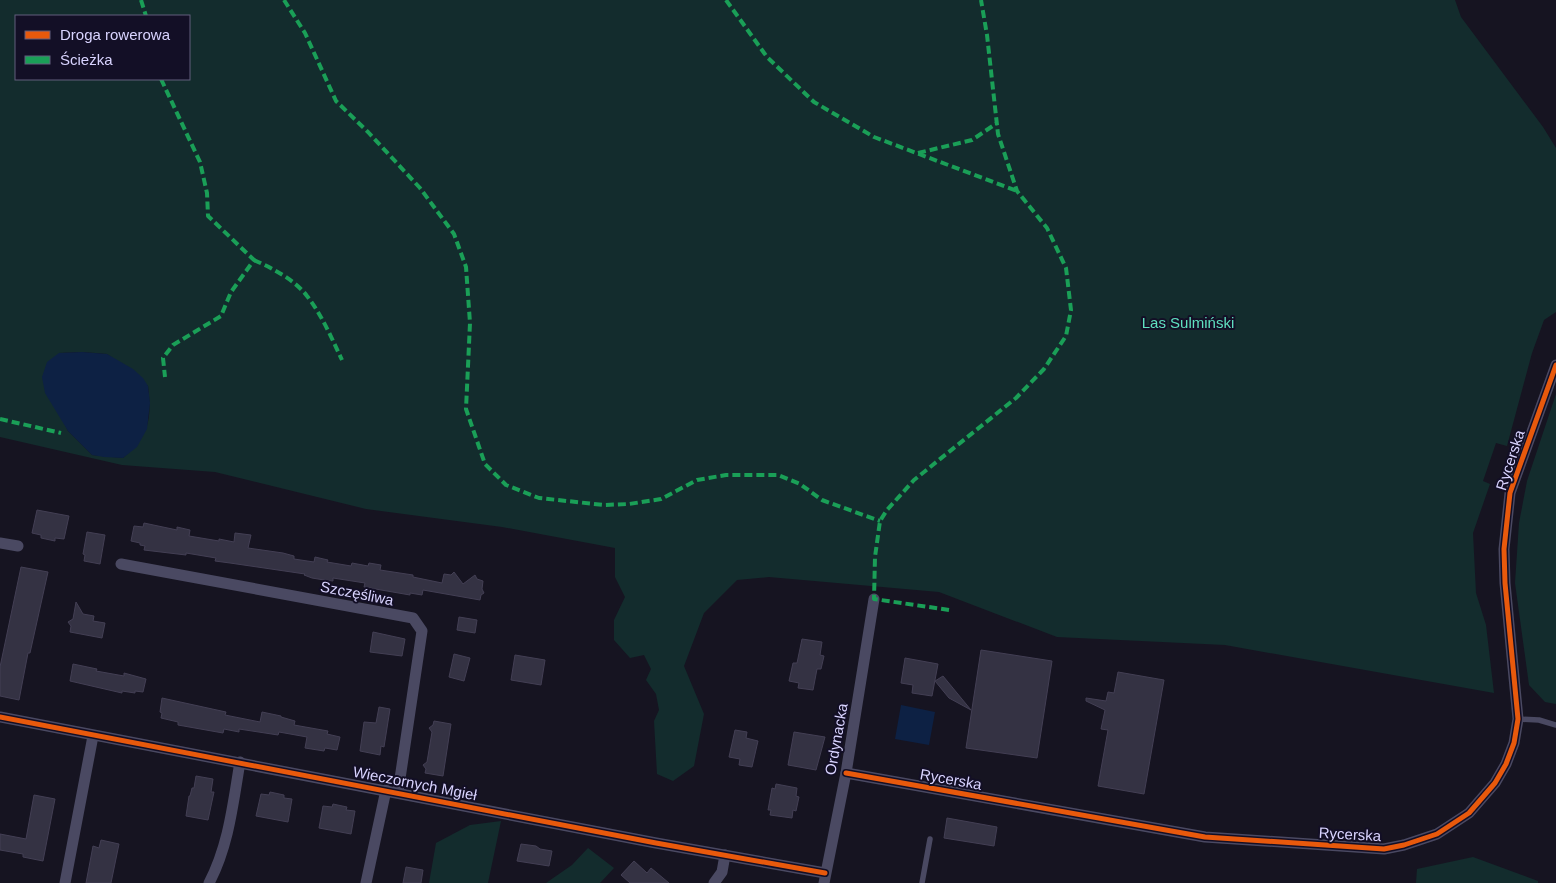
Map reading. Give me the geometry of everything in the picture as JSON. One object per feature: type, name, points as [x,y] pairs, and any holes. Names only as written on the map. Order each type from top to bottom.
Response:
[{"type":"street","name":"Rycerska","points":[[846,773],[1205,837],[1384,849],[1404,845],[1437,834],[1469,812],[1495,783],[1506,764],[1514,743],[1518,719],[1505,582],[1504,549],[1510,493],[1556,365]]},
{"type":"street","points":[[0,543],[18,546]]},
{"type":"street","name":"Szczęśliwa","points":[[120,564],[413,618],[422,631],[398,792]]},
{"type":"street","name":"Ordynacka","points":[[825,878],[846,773],[874,600]]},
{"type":"street","name":"Wieczornych Mgieł","points":[[0,717],[92,736],[398,792],[575,828],[726,855],[825,878]]},
{"type":"street","points":[[65,883],[92,736]]},
{"type":"street","points":[[209,883],[215,873],[228,834],[240,762]]},
{"type":"street","points":[[366,883],[386,790]]},
{"type":"street","points":[[714,883],[722,872],[726,855]]},
{"type":"lane","points":[[1518,719],[1539,720],[1556,725]]},
{"type":"lane","points":[[922,883],[930,839]]},
{"type":"green space","name":"Las Sulmiński","points":[[0,0],[1455,0],[1461,17],[1543,127],[1556,148],[1556,312],[1544,320],[1532,353],[1507,446],[1496,443],[1483,481],[1490,484],[1473,533],[1476,593],[1486,625],[1494,693],[1225,645],[1057,637],[939,592],[769,577],[737,580],[704,613],[684,666],[704,714],[694,766],[673,781],[657,774],[654,721],[659,710],[656,694],[646,680],[651,669],[644,655],[630,658],[614,640],[614,620],[625,597],[615,577],[615,548],[502,527],[366,509],[215,472],[122,465],[0,437]],"holes":[[[59,353],[107,354],[148,386],[149,418],[147,426],[138,443],[123,458],[92,455],[68,431],[61,417]]]},
{"type":"green space","points":[[1556,394],[1556,704],[1545,702],[1529,685],[1515,583],[1519,523],[1527,481]]},
{"type":"green space","points":[[501,821],[488,883],[429,883],[436,843],[470,825]]},
{"type":"green space","points":[[588,848],[614,868],[600,883],[546,883],[572,865]]},
{"type":"green space","points":[[1473,857],[1538,881],[1538,883],[1416,883],[1417,869]]},
{"type":"water","points":[[59,353],[107,354],[133,369],[143,378],[148,386],[150,403],[147,429],[137,447],[123,458],[92,455],[68,431],[45,393],[42,377],[47,362]]},
{"type":"water","points":[[901,705],[935,712],[929,745],[895,739]]},
{"type":"building","points":[[37,510],[69,516],[64,539],[55,538],[55,541],[41,538],[41,535],[32,533]]},
{"type":"building","points":[[144,523],[177,530],[177,527],[190,530],[189,536],[219,541],[219,539],[234,542],[235,533],[251,535],[248,548],[283,553],[294,556],[294,559],[314,562],[315,557],[328,560],[327,562],[351,566],[352,563],[368,566],[369,563],[381,565],[380,570],[413,575],[413,577],[442,583],[444,574],[451,575],[454,572],[463,584],[475,575],[477,579],[483,581],[482,589],[484,593],[481,595],[480,600],[423,590],[422,595],[410,593],[410,595],[364,587],[365,583],[333,578],[333,581],[312,578],[305,574],[215,561],[216,558],[186,553],[186,555],[144,550],[145,546],[131,541],[134,526],[143,527]]},
{"type":"building","points":[[87,532],[105,535],[100,564],[84,561],[85,555],[83,554]]},
{"type":"building","points":[[21,567],[48,572],[30,653],[28,653],[19,700],[0,696],[0,667]]},
{"type":"building","points":[[76,602],[83,614],[94,616],[93,621],[105,623],[102,638],[70,632],[71,626],[68,622],[73,619]]},
{"type":"building","points":[[459,617],[477,620],[475,633],[457,630]]},
{"type":"building","points":[[373,632],[405,639],[402,656],[370,652]]},
{"type":"building","points":[[802,639],[822,642],[820,655],[824,656],[821,669],[817,669],[813,690],[798,688],[799,683],[789,681],[793,663],[797,663]]},
{"type":"building","points":[[981,650],[1052,661],[1037,758],[966,748]]},
{"type":"building","points":[[454,654],[470,658],[464,681],[449,677]]},
{"type":"building","points":[[515,655],[545,660],[541,685],[511,680]]},
{"type":"building","points":[[905,658],[938,664],[932,696],[912,693],[913,685],[901,683]]},
{"type":"building","points":[[73,664],[97,669],[96,671],[124,676],[124,673],[146,679],[143,692],[122,691],[122,693],[70,681]]},
{"type":"building","points":[[1118,672],[1164,680],[1144,794],[1098,786],[1108,730],[1101,729],[1105,710],[1086,701],[1086,698],[1106,701],[1108,692],[1114,693]]},
{"type":"building","points":[[943,676],[971,710],[949,698],[935,681]]},
{"type":"building","points":[[162,698],[226,712],[225,715],[260,722],[262,712],[281,716],[295,721],[294,725],[328,731],[327,734],[340,737],[337,750],[325,748],[324,751],[305,748],[307,737],[279,732],[278,735],[239,729],[239,732],[224,729],[223,733],[178,725],[178,722],[161,718]]},
{"type":"building","points":[[379,707],[390,709],[384,747],[381,746],[380,755],[360,751],[364,722],[376,723]]},
{"type":"building","points":[[434,721],[451,724],[443,776],[425,773],[426,769],[423,765],[427,762],[432,732],[429,728],[433,725]]},
{"type":"building","points":[[735,730],[747,732],[746,738],[758,741],[752,767],[739,765],[740,759],[729,757]]},
{"type":"building","points":[[794,732],[825,737],[816,770],[788,765]]},
{"type":"building","points":[[196,776],[213,779],[211,792],[214,792],[208,820],[186,816],[189,796],[192,788],[194,788]]},
{"type":"building","points":[[776,784],[797,788],[796,796],[799,797],[796,811],[793,810],[792,818],[770,815],[771,810],[768,810],[772,788],[775,789]]},
{"type":"building","points":[[270,792],[292,799],[288,822],[256,816],[261,794],[269,795]]},
{"type":"building","points":[[34,795],[55,799],[43,861],[23,857],[23,854],[0,850],[0,834],[26,839]]},
{"type":"building","points":[[333,804],[347,807],[346,810],[355,811],[351,834],[319,828],[323,806],[332,807]]},
{"type":"building","points":[[947,818],[997,827],[994,846],[944,838]]},
{"type":"building","points":[[101,840],[119,844],[111,883],[86,883],[93,846],[99,848]]},
{"type":"building","points":[[521,844],[552,851],[549,866],[517,861]]},
{"type":"building","points":[[634,861],[647,873],[651,868],[669,883],[630,883],[621,875]]},
{"type":"building","points":[[406,867],[423,870],[421,883],[403,883]]},
{"type":"marked path","points":[[141,0],[146,15]]},
{"type":"marked path","points":[[284,0],[305,33],[336,101],[420,188],[454,234],[466,267],[470,323],[466,409],[485,464],[506,485],[539,498],[604,505],[629,504],[661,499],[697,480],[726,475],[778,475],[800,484],[822,500],[880,521]]},
{"type":"marked path","points":[[726,0],[767,57],[814,102],[874,137],[1017,191]]},
{"type":"marked path","points":[[949,610],[874,599],[875,557],[880,521],[887,510],[914,480],[1016,398],[1044,369],[1066,336],[1071,310],[1066,268],[1047,228],[1017,191],[998,134],[987,35],[981,0]]},
{"type":"marked path","points":[[161,80],[200,162],[207,193],[208,216],[254,260],[231,292],[221,316],[173,345],[163,358],[165,377]]},
{"type":"marked path","points":[[918,153],[972,140],[997,123]]},
{"type":"marked path","points":[[254,260],[283,275],[302,290],[322,319],[342,360]]},
{"type":"marked path","points":[[0,419],[61,433]]},
{"type":"cycle path","points":[[846,773],[1205,837],[1384,849],[1404,845],[1437,834],[1469,813],[1495,783],[1506,764],[1514,743],[1518,719],[1505,583],[1504,549],[1510,493],[1556,365]]},
{"type":"cycle path","points":[[0,717],[656,843],[825,873]]}]
